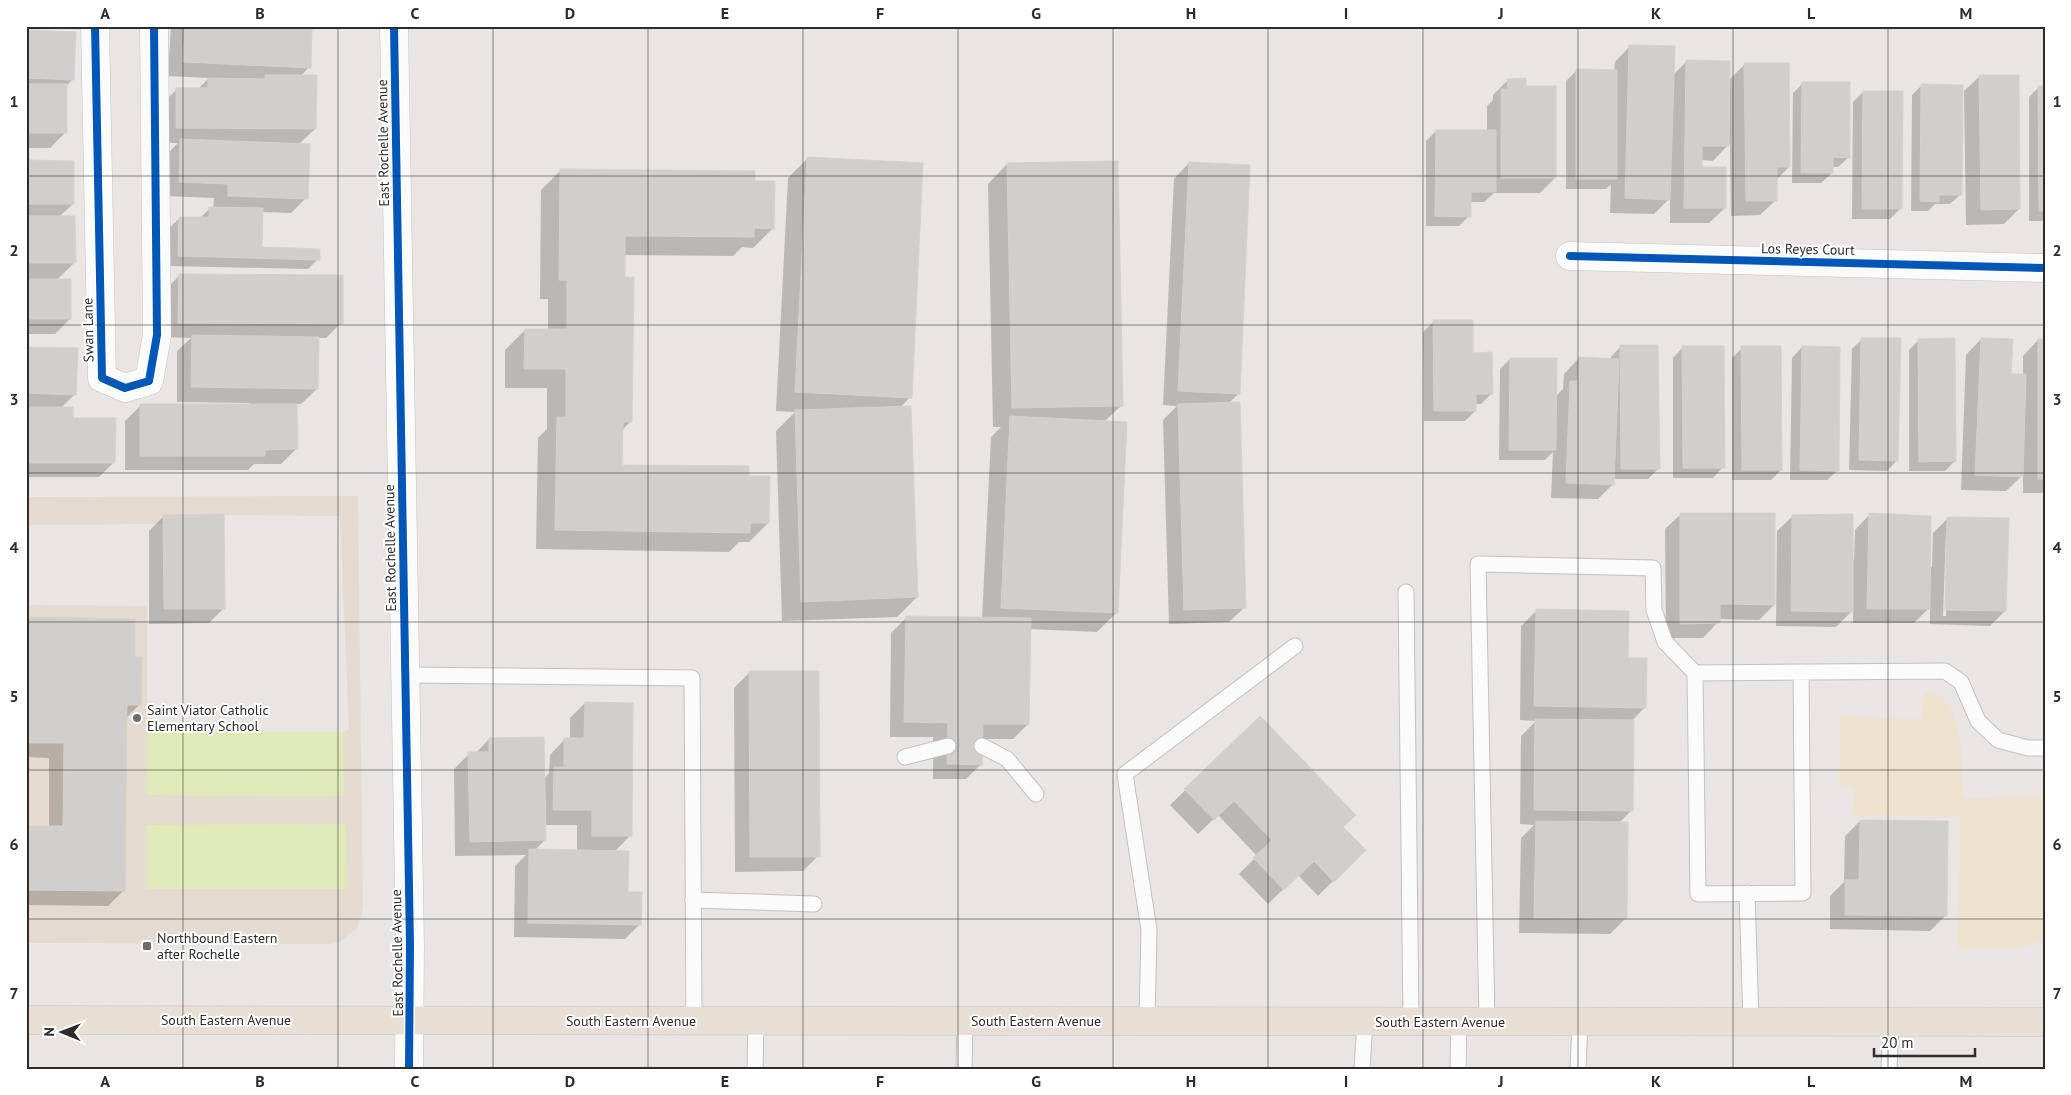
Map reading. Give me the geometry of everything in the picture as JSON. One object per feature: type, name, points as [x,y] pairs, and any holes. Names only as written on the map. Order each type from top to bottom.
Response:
[{"type":"main road","name":"South Eastern Avenue","points":[[26,1020],[2045,1022]]},
{"type":"street","name":"Swan Lane","points":[[95,26],[102,378],[125,388],[149,381],[157,335],[154,26]]},
{"type":"street","name":"East Rochelle Avenue","points":[[394,26],[410,1021],[409,1069]]},
{"type":"street","name":"Los Reyes Court","points":[[1570,256],[2045,268]]},
{"type":"lane","points":[[1487,1022],[1478,564],[1653,568],[1654,610],[1665,642],[1695,673],[1698,894],[1804,893],[1801,672]]},
{"type":"lane","points":[[1406,592],[1411,1022]]},
{"type":"lane","points":[[1147,1021],[1149,930],[1125,774],[1295,646]]},
{"type":"lane","points":[[1695,673],[1945,671],[1961,682],[1978,722],[1998,740],[2028,748],[2045,748]]},
{"type":"lane","points":[[405,675],[692,678],[694,1020]]},
{"type":"lane","points":[[905,757],[948,746]]},
{"type":"lane","points":[[982,746],[1007,759],[1036,794]]},
{"type":"lane","points":[[1747,893],[1751,1022]]},
{"type":"lane","points":[[693,900],[814,904]]},
{"type":"lane","points":[[755,1069],[756,1021]]},
{"type":"lane","points":[[964,1069],[965,1021]]},
{"type":"lane","points":[[1362,1069],[1365,1021]]},
{"type":"lane","points":[[1458,1069],[1459,1022]]},
{"type":"lane","points":[[1578,1069],[1580,1022]]},
{"type":"lane","points":[[1889,1069],[1891,1022]]},
{"type":"shaded area","name":"Saint Viator Catholic Elementary School","points":[[358,496],[363,908],[357,928],[341,941],[332,944],[26,943],[26,890],[125,891],[127,705],[141,705],[142,657],[135,657],[135,619],[26,617],[26,605],[147,606],[147,795],[344,796],[343,732],[349,730],[340,516],[164,515],[163,524],[26,525],[26,497]],"holes":[[[345,824],[347,888],[277,887],[147,825]]]},
{"type":"shaded area","points":[[26,743],[64,743],[63,826],[26,826]]},
{"type":"sand","points":[[1924,692],[1938,696],[1948,705],[1955,718],[1962,751],[1963,798],[2045,797],[2045,940],[2020,948],[1957,949],[1960,817],[1853,815],[1853,787],[1839,786],[1841,714],[1854,717],[1922,719]]},
{"type":"green space","points":[[147,732],[343,732],[344,796],[147,795]]},
{"type":"green space","points":[[346,824],[347,889],[147,889],[147,825]]},
{"type":"building","points":[[26,26],[30,26],[29,30],[76,32],[74,80],[26,78]]},
{"type":"building","points":[[185,26],[312,26],[311,68],[183,62]]},
{"type":"building","points":[[1629,45],[1675,46],[1670,200],[1625,198]]},
{"type":"building","points":[[1686,60],[1730,61],[1729,146],[1702,146],[1702,167],[1726,167],[1726,208],[1684,208]]},
{"type":"building","points":[[1744,63],[1789,63],[1790,167],[1777,167],[1777,201],[1746,201]]},
{"type":"building","points":[[1576,69],[1617,70],[1617,179],[1576,179]]},
{"type":"building","points":[[265,75],[317,75],[316,129],[176,128],[176,88],[208,88],[208,78],[265,79]]},
{"type":"building","points":[[1979,75],[2019,75],[2020,209],[1981,210]]},
{"type":"building","points":[[1526,78],[1526,86],[1556,86],[1556,178],[1501,178],[1501,89],[1508,89],[1507,79]]},
{"type":"building","points":[[1802,82],[1850,82],[1850,158],[1833,157],[1833,173],[1801,173]]},
{"type":"building","points":[[26,84],[67,84],[67,133],[26,133]]},
{"type":"building","points":[[1921,84],[1963,85],[1962,195],[1939,195],[1939,202],[1920,201]]},
{"type":"building","points":[[2038,86],[2045,86],[2045,211],[2039,211]]},
{"type":"building","points":[[1863,91],[1903,91],[1902,209],[1862,209]]},
{"type":"building","points":[[1436,130],[1496,130],[1496,192],[1471,192],[1471,217],[1435,216]]},
{"type":"building","points":[[180,139],[310,144],[308,199],[228,196],[228,184],[179,182]]},
{"type":"building","points":[[26,150],[28,160],[74,161],[74,204],[26,204]]},
{"type":"building","points":[[807,157],[923,163],[912,398],[795,392]]},
{"type":"building","points":[[1118,161],[1123,406],[1012,408],[1007,163]]},
{"type":"building","points":[[1189,162],[1250,165],[1240,394],[1178,391]]},
{"type":"building","points":[[560,169],[755,171],[755,181],[775,181],[774,229],[754,228],[754,237],[625,236],[625,277],[634,277],[632,422],[623,422],[622,465],[749,466],[749,476],[770,476],[769,523],[750,523],[750,533],[555,530],[557,417],[566,417],[566,369],[524,369],[525,329],[567,329],[567,280],[559,280]]},
{"type":"building","points":[[209,207],[263,208],[262,247],[320,249],[320,260],[178,256],[179,217],[209,217]]},
{"type":"building","points":[[26,216],[75,216],[76,263],[26,263]]},
{"type":"building","points":[[179,274],[343,275],[343,324],[178,323]]},
{"type":"building","points":[[26,279],[71,279],[71,319],[26,319]]},
{"type":"building","points":[[1433,320],[1473,320],[1473,353],[1492,352],[1493,394],[1476,394],[1476,411],[1434,411]]},
{"type":"building","points":[[192,335],[319,337],[318,389],[191,387]]},
{"type":"building","points":[[1861,338],[1901,338],[1898,461],[1859,460]]},
{"type":"building","points":[[1955,338],[1956,461],[1919,462],[1918,339]]},
{"type":"building","points":[[1981,338],[2013,339],[2011,374],[2026,374],[2023,477],[1975,475]]},
{"type":"building","points":[[2038,339],[2045,339],[2045,479],[2038,479]]},
{"type":"building","points":[[1620,345],[1658,345],[1660,469],[1621,469]]},
{"type":"building","points":[[1682,346],[1724,346],[1725,468],[1683,468]]},
{"type":"building","points":[[1741,346],[1781,346],[1782,470],[1742,470]]},
{"type":"building","points":[[1802,346],[1840,347],[1839,471],[1800,470]]},
{"type":"building","points":[[26,347],[78,348],[76,395],[26,393]]},
{"type":"building","points":[[1579,357],[1619,359],[1614,485],[1566,483],[1570,381],[1578,381]]},
{"type":"building","points":[[1510,358],[1557,358],[1556,450],[1509,450]]},
{"type":"building","points":[[1240,402],[1246,608],[1184,610],[1178,404]]},
{"type":"building","points":[[140,404],[297,404],[298,449],[265,450],[265,456],[140,456]]},
{"type":"building","points":[[911,406],[918,597],[801,602],[795,410]]},
{"type":"building","points":[[26,407],[73,407],[73,418],[116,418],[115,463],[26,463]]},
{"type":"building","points":[[1010,416],[1127,422],[1118,613],[1001,608]]},
{"type":"building","points":[[1680,513],[1775,513],[1775,605],[1720,604],[1720,623],[1680,624]]},
{"type":"building","points":[[1869,513],[1931,516],[1930,609],[1867,609]]},
{"type":"building","points":[[224,514],[225,609],[164,609],[163,515]]},
{"type":"building","points":[[1853,514],[1853,612],[1791,611],[1792,515]]},
{"type":"building","points":[[1947,517],[2009,518],[2006,611],[1945,610]]},
{"type":"building","points":[[1536,609],[1629,611],[1628,658],[1647,658],[1646,708],[1534,706]]},
{"type":"building","points":[[906,616],[1031,618],[1029,724],[983,724],[982,765],[947,764],[948,723],[904,722]]},
{"type":"building","points":[[26,617],[135,619],[135,657],[142,657],[141,705],[127,705],[125,891],[26,890],[26,826],[63,826],[64,743],[26,743]]},
{"type":"building","points":[[749,671],[819,671],[820,857],[750,857]]},
{"type":"building","points":[[585,702],[633,703],[632,836],[592,836],[592,810],[553,810],[554,767],[564,767],[564,738],[584,738]]},
{"type":"building","points":[[1260,716],[1356,815],[1343,827],[1366,850],[1334,882],[1314,861],[1284,890],[1253,858],[1272,840],[1234,801],[1214,820],[1184,789]]},
{"type":"building","points":[[1535,719],[1634,720],[1633,811],[1534,810]]},
{"type":"building","points":[[544,737],[546,840],[470,842],[468,752],[489,752],[489,738]]},
{"type":"building","points":[[1860,820],[1948,821],[1947,916],[1845,915],[1845,880],[1859,880]]},
{"type":"building","points":[[1536,821],[1628,822],[1627,919],[1534,918]]},
{"type":"building","points":[[529,849],[629,851],[628,892],[642,892],[641,925],[528,923]]},
{"type":"cycle path","points":[[95,26],[102,378],[125,388],[149,381],[157,335],[154,26]]},
{"type":"cycle path","points":[[394,26],[410,945],[409,1069]]},
{"type":"cycle path","points":[[1570,256],[2045,268]]},
{"type":"place","name":"Saint Viator Catholic Elementary School","points":[[137,718]]},
{"type":"place","name":"Northbound Eastern after Rochelle","points":[[147,946]]}]
